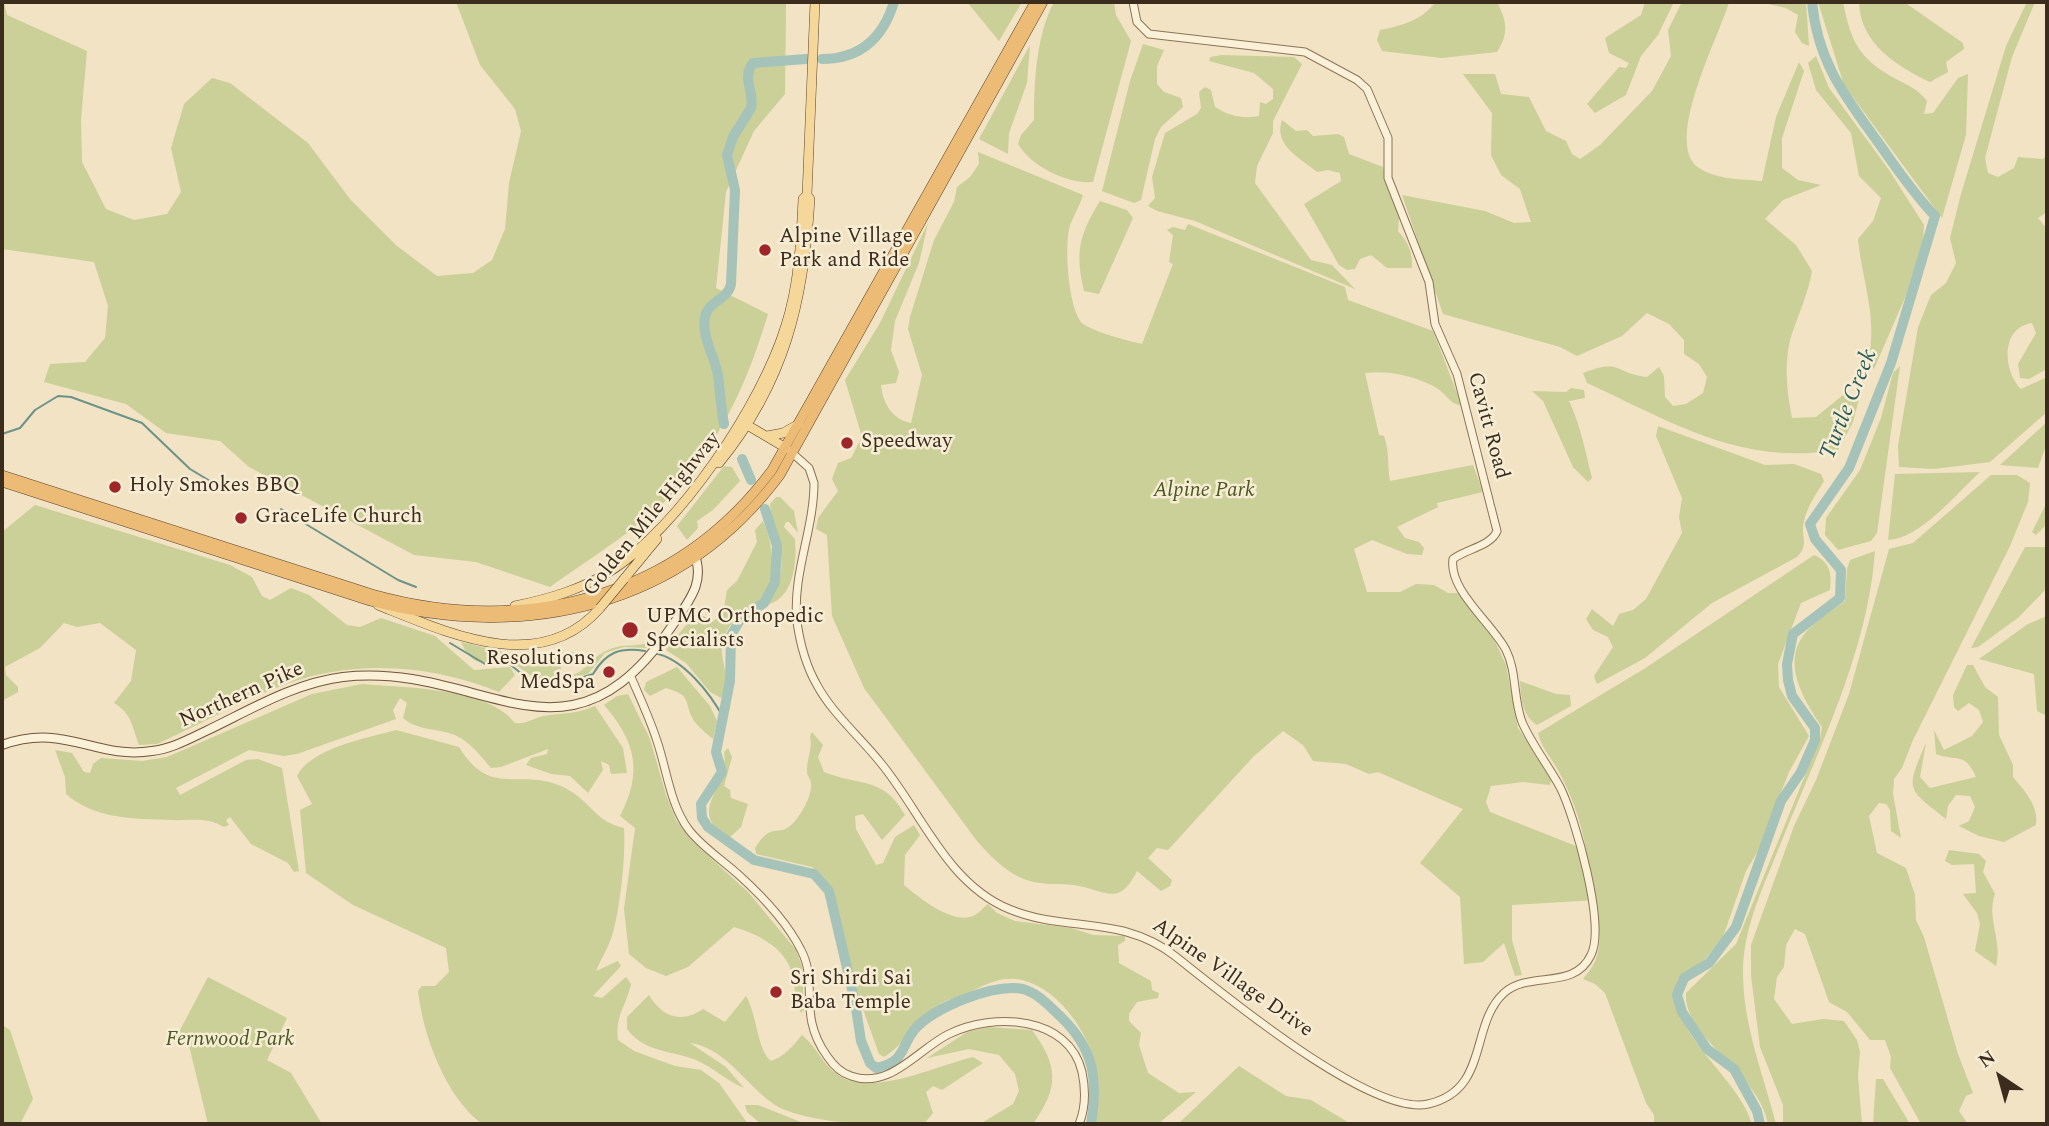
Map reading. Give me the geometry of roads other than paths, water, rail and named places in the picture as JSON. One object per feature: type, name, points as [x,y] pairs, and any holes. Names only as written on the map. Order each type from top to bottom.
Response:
[{"type":"highway","points":[[790,451],[800,424],[1035,2]]},
{"type":"highway","points":[[2,482],[354,595],[431,614],[477,618],[569,610],[627,594],[661,579],[755,505],[790,451],[1043,2]]},
{"type":"highway","points":[[2,475],[379,596],[432,607],[492,611],[553,606],[596,596],[639,580],[694,554]]},
{"type":"main road","name":"Golden Mile Highway","points":[[354,595],[416,620],[510,647],[540,645],[561,638],[586,622],[624,579],[744,423],[774,375],[797,312],[807,250],[810,199],[807,195],[815,2]]},
{"type":"main road","name":"Golden Mile Highway","points":[[492,611],[571,591],[600,577],[630,556],[666,522],[744,423]]},
{"type":"main road","points":[[744,423],[790,451]]},
{"type":"main road","points":[[765,436],[783,433],[800,424]]},
{"type":"main road","name":"Northern Pike","points":[[2,745],[26,738],[58,737],[114,751],[152,751],[187,740],[303,685],[346,677],[431,681],[526,708],[547,709],[599,697],[631,677],[654,652],[698,584],[700,567],[694,554]]},
{"type":"street","name":"Cavitt Road","points":[[1133,2],[1137,22],[1149,34],[1305,52],[1357,80],[1367,89],[1376,104],[1388,138],[1388,178],[1429,282],[1435,324],[1457,374],[1497,531],[1488,542],[1461,552],[1453,559],[1452,566],[1470,602],[1509,655],[1519,713],[1561,789],[1590,883],[1596,936],[1593,953],[1576,972],[1562,979]]},
{"type":"street","name":"Alpine Village Drive","points":[[790,451],[809,468],[814,483],[796,595],[797,625],[807,664],[818,687],[901,789],[952,864],[992,902],[1036,918],[1102,925],[1146,936],[1268,1028],[1344,1076],[1393,1101],[1411,1105],[1441,1100],[1465,1081],[1477,1057],[1490,1013],[1507,990],[1522,982],[1562,979]]},
{"type":"street","points":[[631,677],[657,741],[683,820],[699,841],[747,884],[800,947],[806,967],[809,1022],[830,1061],[850,1076],[864,1079],[897,1070],[932,1043],[969,1026],[988,1023],[1042,1026],[1065,1040],[1080,1066],[1085,1100],[1079,1124]]},
{"type":"waterway","points":[[822,59],[848,55],[868,44],[883,26],[894,2]]},
{"type":"waterway","name":"Turtle Creek","points":[[1760,1124],[1757,1111],[1734,1069],[1707,1049],[1682,1012],[1677,995],[1684,978],[1709,963],[1736,927],[1781,801],[1801,772],[1815,740],[1815,728],[1792,696],[1787,664],[1793,634],[1840,598],[1841,570],[1815,539],[1810,524],[1849,468],[1891,363],[1935,216],[1903,177],[1838,83],[1821,46],[1812,2]]},
{"type":"waterway","points":[[724,424],[718,375],[704,324],[710,307],[726,294],[731,284],[735,190],[727,155],[733,137],[751,108],[748,74],[753,63],[806,59]]},
{"type":"waterway","points":[[2,434],[20,428],[35,410],[58,396],[71,397],[142,423],[190,469],[220,487]]},
{"type":"waterway","points":[[742,459],[751,480]]},
{"type":"waterway","points":[[281,509],[398,580],[416,587]]},
{"type":"waterway","points":[[765,509],[777,546],[775,582],[764,603],[742,617],[731,635],[730,681],[716,752],[722,772],[701,804],[702,818],[708,827],[754,860],[814,874],[829,891],[855,1002],[861,1041],[870,1063],[876,1068],[898,1058],[915,1029],[950,1005],[982,993],[1011,988],[1023,989],[1039,997],[1061,1017],[1081,1041],[1094,1080],[1091,1124]]},
{"type":"waterway","points":[[450,643],[485,664],[507,662],[533,683],[555,686],[593,674],[603,661],[614,653],[645,651]]},
{"type":"waterway","points":[[654,653],[675,662],[695,678],[724,719]]},
{"type":"place","name":"Alpine Village Park and Ride","points":[[765,250]]},
{"type":"place","name":"Speedway","points":[[847,443]]},
{"type":"place","name":"Holy Smokes BBQ","points":[[115,487]]},
{"type":"place","name":"GraceLife Church","points":[[241,518]]},
{"type":"place","name":"UPMC Orthopedic Specialists","points":[[630,630]]},
{"type":"place","name":"Resolutions MedSpa","points":[[609,672]]},
{"type":"place","name":"Sri Shirdi Sai Baba Temple","points":[[776,992]]},
{"type":"park label","name":"Alpine Park","points":[[1204,492]]},
{"type":"park label","name":"Fernwood Park","points":[[230,1041]]}]
